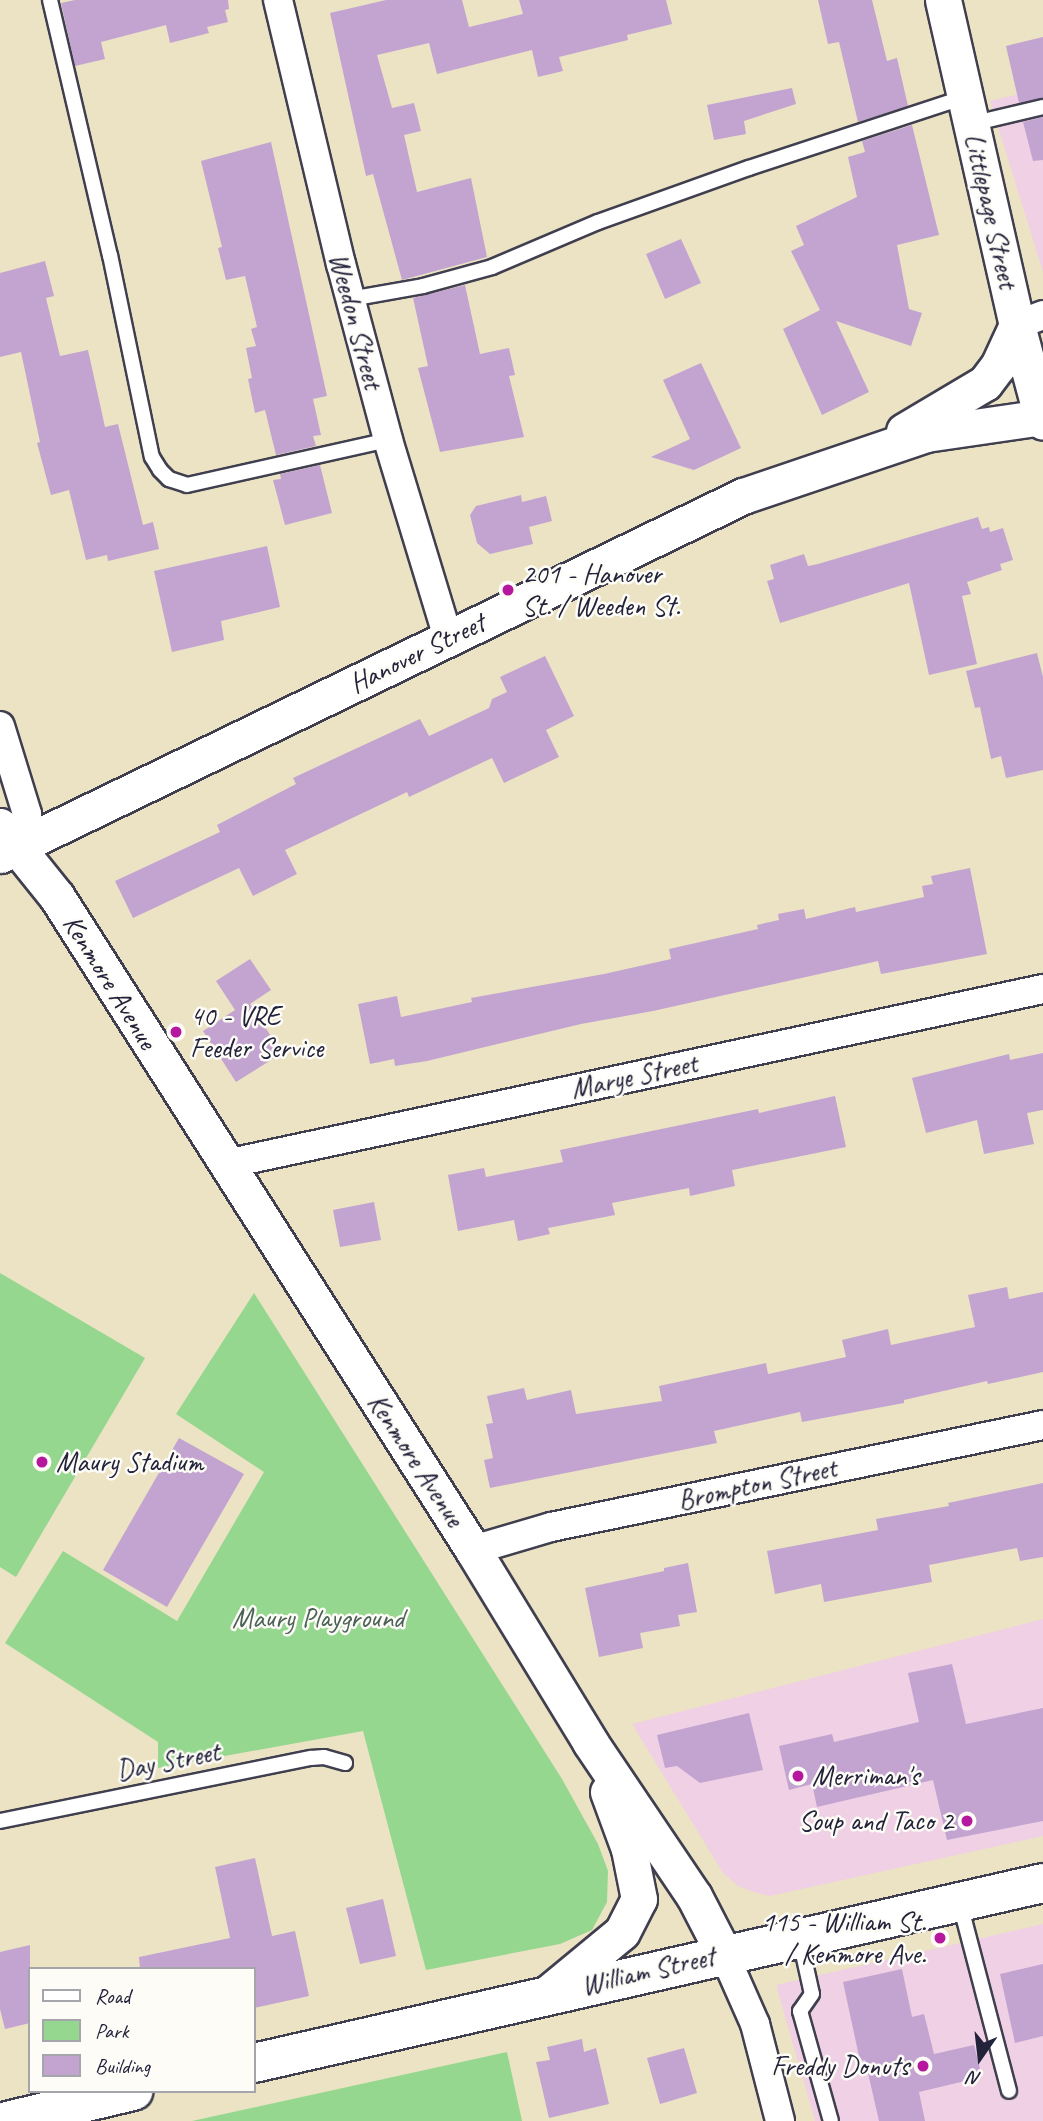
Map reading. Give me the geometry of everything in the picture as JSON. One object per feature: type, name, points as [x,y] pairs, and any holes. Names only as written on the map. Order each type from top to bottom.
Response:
[{"type":"main road","name":"William Street","points":[[256,2063],[1043,1882]]},
{"type":"main road","points":[[7,2121],[125,2093]]},
{"type":"street","name":"Weedon Street","points":[[278,0],[350,299],[388,440],[448,638]]},
{"type":"street","name":"Littlepage Street","points":[[943,0],[968,110],[1030,320],[1043,419]]},
{"type":"street","points":[[866,454],[985,383],[1030,320]]},
{"type":"street","name":"Hanover Street","points":[[6,842],[448,638],[743,496],[926,434],[1043,419]]},
{"type":"street","points":[[0,726],[27,814],[6,842]]},
{"type":"street","name":"Kenmore Avenue","points":[[6,842],[57,897],[473,1550],[590,1742],[694,1896],[755,2024],[779,2121]]},
{"type":"street","name":"Marye Street","points":[[226,1164],[1043,989]]},
{"type":"street","name":"Brompton Street","points":[[473,1550],[551,1527],[1043,1424]]},
{"type":"street","points":[[547,1994],[622,1932],[639,1899],[629,1849],[590,1742]]},
{"type":"lane","points":[[50,0],[110,255],[152,457],[160,470],[169,479],[187,485],[388,440]]},
{"type":"lane","points":[[350,299],[423,286],[492,267],[611,218],[968,110],[1043,107]]},
{"type":"lane","name":"Day Street","points":[[0,1821],[311,1758],[324,1757],[345,1763]]},
{"type":"lane","points":[[960,1902],[1009,2091]]},
{"type":"lane","points":[[800,1939],[812,1994],[800,2011],[831,2121]]},
{"type":"shaded area","points":[[1043,88],[1043,272],[990,101]]},
{"type":"shaded area","points":[[1043,1619],[1043,1836],[770,1896],[757,1893],[738,1886],[723,1873],[632,1724]]},
{"type":"shaded area","points":[[1043,1924],[1043,2121],[815,2121],[776,1985]]},
{"type":"green space","name":"Maury Stadium","points":[[0,1273],[145,1358],[16,1577],[0,1567]]},
{"type":"green space","name":"Maury Playground","points":[[254,1293],[562,1779],[598,1844],[608,1871],[607,1902],[592,1930],[560,1944],[426,1970],[363,1731],[158,1768],[158,1742],[5,1643],[63,1551],[177,1621],[264,1472],[176,1414]]},
{"type":"green space","points":[[507,2052],[522,2121],[192,2121]]},
{"type":"building","points":[[75,0],[228,0],[229,9],[225,10],[228,22],[207,27],[209,33],[170,43],[166,25],[101,42],[105,59],[75,66],[61,3]]},
{"type":"building","points":[[386,0],[462,0],[469,27],[523,14],[519,0],[666,0],[672,24],[627,35],[628,40],[559,57],[563,71],[538,77],[532,50],[437,74],[429,43],[377,55],[392,108],[414,103],[421,131],[404,135],[417,192],[471,178],[487,257],[402,280],[373,174],[366,176],[330,13]]},
{"type":"building","points":[[818,0],[872,0],[887,61],[897,58],[908,106],[858,122],[839,42],[828,44]]},
{"type":"building","points":[[1043,37],[1043,98],[1019,103],[1006,46]]},
{"type":"building","points":[[792,88],[796,104],[744,121],[746,134],[714,140],[707,105]]},
{"type":"building","points":[[1043,117],[1043,160],[1033,161],[1023,122]]},
{"type":"building","points":[[912,125],[939,235],[897,245],[909,309],[922,313],[911,346],[836,321],[869,392],[822,415],[783,329],[820,310],[791,251],[804,245],[796,226],[857,197],[848,157],[865,152],[862,141]]},
{"type":"building","points":[[271,142],[327,396],[313,399],[321,435],[313,436],[316,446],[276,455],[265,410],[255,413],[248,379],[252,378],[246,348],[256,346],[251,329],[257,327],[245,276],[226,280],[218,248],[222,247],[201,161]]},
{"type":"building","points":[[681,239],[701,283],[665,299],[646,254]]},
{"type":"building","points":[[45,261],[54,296],[46,298],[60,356],[88,350],[105,427],[118,424],[143,525],[153,522],[159,549],[108,561],[107,555],[86,560],[69,490],[51,495],[37,443],[40,442],[21,352],[0,357],[0,273]]},
{"type":"building","points":[[465,285],[480,354],[509,348],[515,375],[509,376],[524,437],[440,452],[418,368],[428,366],[413,298]]},
{"type":"building","points":[[701,363],[741,448],[694,470],[651,457],[690,439],[663,380]]},
{"type":"building","points":[[320,465],[332,513],[285,525],[273,480],[281,479],[280,474]]},
{"type":"building","points":[[521,495],[522,502],[546,496],[552,521],[529,527],[533,544],[490,554],[477,543],[470,515],[476,506]]},
{"type":"building","points":[[978,517],[982,529],[989,527],[990,532],[1003,528],[1013,560],[1000,564],[1002,570],[967,582],[971,594],[962,596],[977,664],[929,675],[909,583],[780,623],[767,581],[774,579],[770,565],[804,554],[808,566],[818,564]]},
{"type":"building","points":[[267,546],[280,607],[221,621],[224,640],[172,652],[154,571]]},
{"type":"building","points":[[1037,653],[1043,677],[1043,770],[1006,778],[1001,756],[991,759],[980,707],[975,708],[966,671]]},
{"type":"building","points":[[545,656],[574,716],[546,730],[559,757],[504,783],[492,758],[409,797],[407,792],[285,850],[297,874],[253,896],[239,868],[133,918],[115,881],[220,832],[217,825],[296,784],[293,778],[342,755],[420,719],[429,736],[489,708],[492,699],[507,692],[500,677]]},
{"type":"building","points":[[970,868],[987,954],[881,974],[878,961],[653,1011],[581,1024],[427,1061],[395,1066],[394,1059],[370,1064],[358,1004],[397,996],[401,1017],[472,1002],[471,998],[604,974],[671,959],[669,949],[758,929],[757,925],[779,920],[778,914],[804,909],[806,919],[855,907],[856,912],[924,897],[922,886],[933,884],[931,876]]},
{"type":"building","points":[[250,959],[271,990],[250,1004],[282,1053],[236,1082],[203,1031],[235,1010],[216,981]]},
{"type":"building","points":[[1043,1053],[1043,1110],[1027,1113],[1034,1144],[984,1154],[977,1120],[926,1133],[912,1078],[1009,1054],[1010,1060]]},
{"type":"building","points":[[835,1096],[846,1147],[732,1170],[735,1186],[690,1196],[689,1188],[612,1203],[615,1215],[548,1228],[550,1234],[518,1241],[514,1220],[458,1231],[448,1175],[484,1168],[486,1177],[563,1162],[560,1150]]},
{"type":"building","points":[[374,1202],[381,1240],[340,1247],[333,1210]]},
{"type":"building","points":[[1007,1287],[1009,1299],[1043,1292],[1043,1372],[988,1384],[987,1381],[904,1400],[904,1403],[802,1422],[800,1412],[714,1431],[717,1443],[490,1488],[484,1460],[493,1458],[486,1424],[493,1423],[487,1396],[524,1388],[527,1400],[571,1390],[576,1414],[662,1401],[659,1386],[766,1363],[768,1374],[846,1357],[842,1340],[888,1329],[891,1345],[975,1327],[968,1295]]},
{"type":"building","points":[[179,1438],[244,1474],[167,1607],[103,1570]]},
{"type":"building","points":[[1043,1483],[1043,1557],[1020,1561],[1017,1548],[929,1565],[932,1582],[824,1602],[821,1584],[775,1594],[767,1551],[878,1530],[876,1519],[949,1506],[948,1503]]},
{"type":"building","points":[[688,1563],[697,1612],[678,1615],[680,1626],[640,1633],[643,1648],[599,1657],[585,1588],[664,1571],[664,1568]]},
{"type":"building","points":[[952,1664],[966,1724],[1043,1708],[1043,1821],[947,1840],[933,1780],[817,1807],[812,1784],[789,1790],[779,1746],[832,1734],[834,1742],[919,1722],[908,1673]]},
{"type":"building","points":[[749,1713],[763,1770],[700,1783],[677,1766],[665,1768],[657,1735]]},
{"type":"building","points":[[255,1858],[272,1936],[295,1931],[309,1996],[256,2008],[256,1967],[140,1967],[139,1957],[230,1938],[215,1867]]},
{"type":"building","points":[[383,1899],[396,1956],[360,1964],[346,1908]]},
{"type":"building","points":[[30,1945],[28,2023],[5,2029],[0,2009],[0,1952]]},
{"type":"building","points":[[1043,1964],[1043,2036],[1015,2043],[1000,1974]]},
{"type":"building","name":"Freddy Donuts","points":[[902,1969],[912,2017],[924,2014],[934,2054],[974,2045],[982,2077],[919,2092],[925,2121],[879,2121],[865,2060],[860,2061],[843,1982]]},
{"type":"building","points":[[582,2039],[584,2052],[596,2048],[609,2104],[549,2118],[536,2062],[550,2060],[547,2047]]},
{"type":"building","points":[[684,2048],[697,2093],[660,2104],[647,2058]]},
{"type":"place","name":"201 - Hanover St. / Weeden St.","points":[[508,590]]},
{"type":"place","name":"40 - VRE Feeder Service","points":[[176,1032]]},
{"type":"place","name":"Maury Stadium","points":[[42,1462]]},
{"type":"place","name":"Merriman's","points":[[798,1776]]},
{"type":"place","name":"Soup and Taco 2","points":[[967,1821]]},
{"type":"place","name":"115 - William St. / Kenmore Ave.","points":[[940,1938]]},
{"type":"place","name":"Freddy Donuts","points":[[923,2066]]}]
